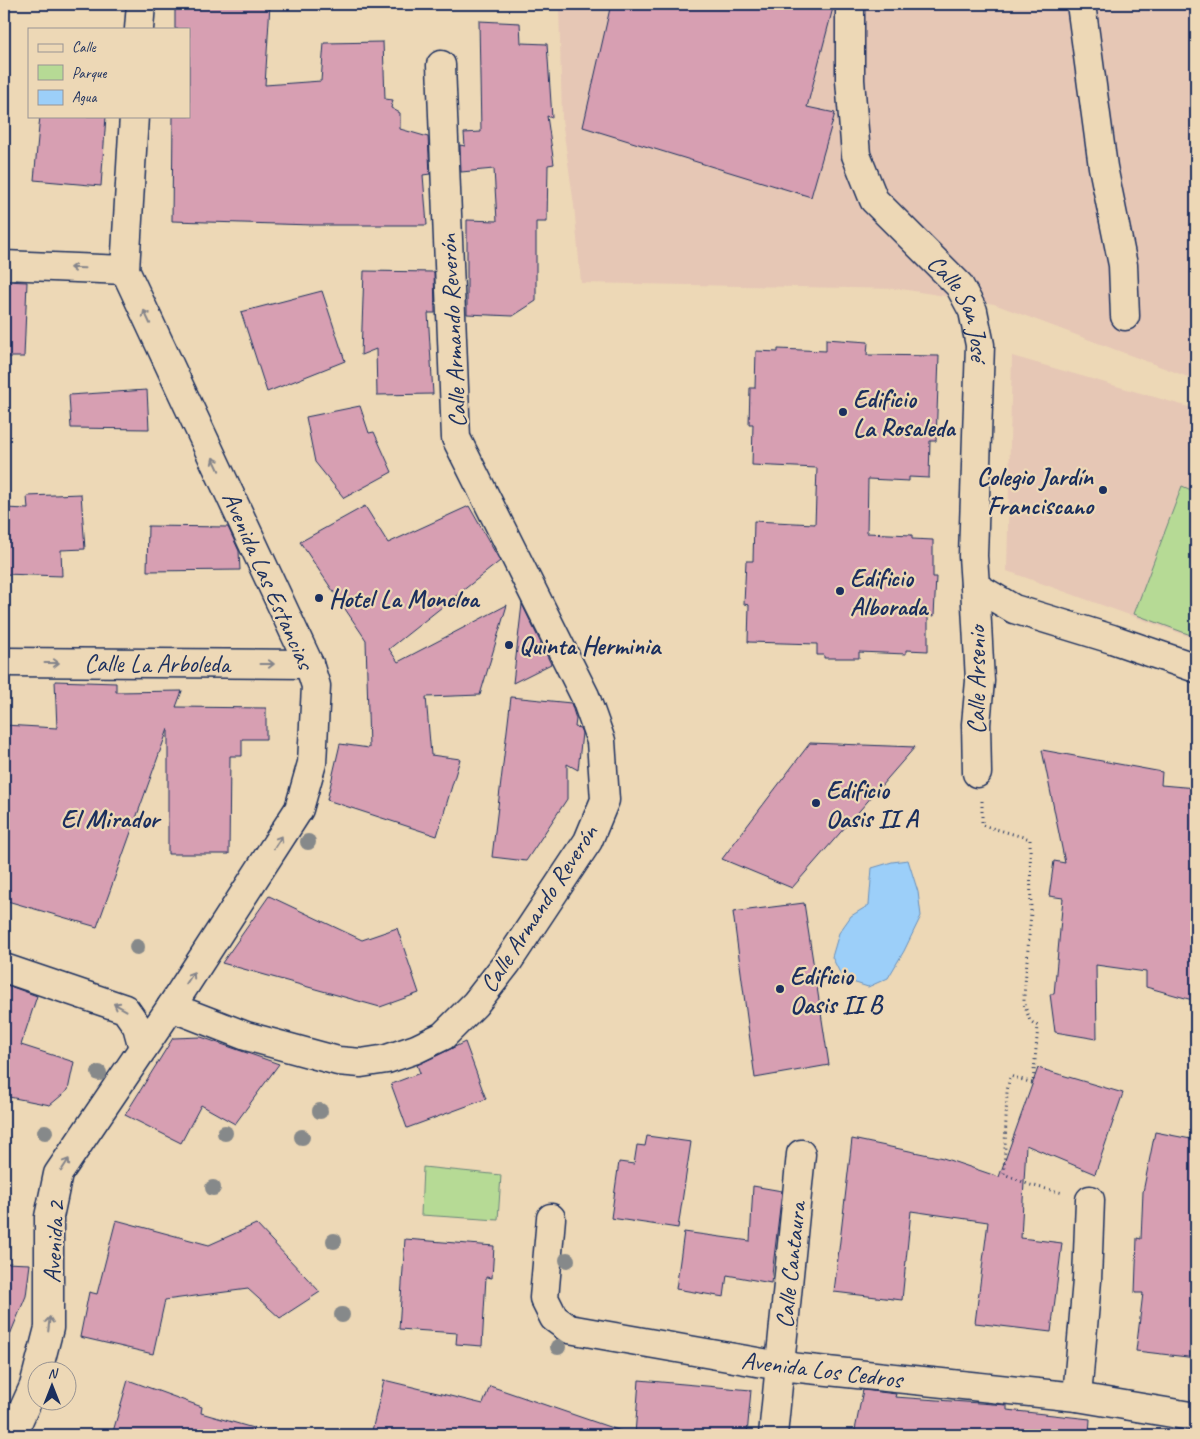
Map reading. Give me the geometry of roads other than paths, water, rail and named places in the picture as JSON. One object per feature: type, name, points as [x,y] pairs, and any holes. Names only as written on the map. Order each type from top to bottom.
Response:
[{"type":"street","points":[[139,28],[141,4]]},
{"type":"street","name":"Calle San José","points":[[850,4],[850,80],[856,155],[859,164],[874,200],[959,285],[974,311],[980,345],[973,556],[975,586]]},
{"type":"street","points":[[1081,4],[1103,167],[1124,265],[1125,316]]},
{"type":"street","name":"Calle Armando Reverón","points":[[171,1008],[246,1036],[338,1061],[361,1063],[387,1059],[416,1049],[443,1036],[475,1004],[507,963],[588,841],[605,800],[602,741],[585,696],[456,438],[441,65]]},
{"type":"street","name":"Avenida Las Estancias","points":[[134,118],[125,270],[309,664],[316,686],[312,763],[299,809],[171,1008],[143,1048]]},
{"type":"street","points":[[4,265],[125,270]]},
{"type":"street","points":[[975,586],[1014,609],[1112,638],[1196,668]]},
{"type":"street","name":"Calle Arsenio","points":[[975,586],[980,681],[976,724],[977,773]]},
{"type":"street","name":"Calle La Arboleda","points":[[4,662],[309,664]]},
{"type":"street","points":[[4,968],[125,1009],[137,1026],[143,1048]]},
{"type":"street","name":"Avenida 2","points":[[4,1434],[16,1426],[34,1386],[49,1328],[51,1276],[49,1217],[58,1174],[143,1048]]},
{"type":"street","name":"Calle Cantaura","points":[[773,1435],[801,1154]]},
{"type":"street","points":[[1077,1397],[1088,1280],[1090,1200]]},
{"type":"street","name":"Avenida Los Cedros","points":[[551,1218],[544,1298],[554,1318],[569,1329],[780,1366],[1077,1397],[1196,1417]]},
{"type":"water","points":[[908,860],[918,892],[921,916],[904,951],[888,978],[868,987],[843,979],[832,957],[839,933],[851,916],[869,905],[872,868],[892,862]]},
{"type":"place","name":"Edificio La Rosaleda","points":[[843,412]]},
{"type":"place","name":"Colegio Jardín Franciscano","points":[[1103,490]]},
{"type":"place","name":"Edificio Alborada","points":[[840,591]]},
{"type":"place","name":"Hotel La Moncloa","points":[[319,598]]},
{"type":"place","name":"Quinta Herminia","points":[[509,645]]},
{"type":"place","name":"Edificio Oasis II A","points":[[816,803]]},
{"type":"place","name":"Edificio Oasis II B","points":[[780,989]]},
{"type":"district","name":"El Mirador","points":[[110,818]]}]
